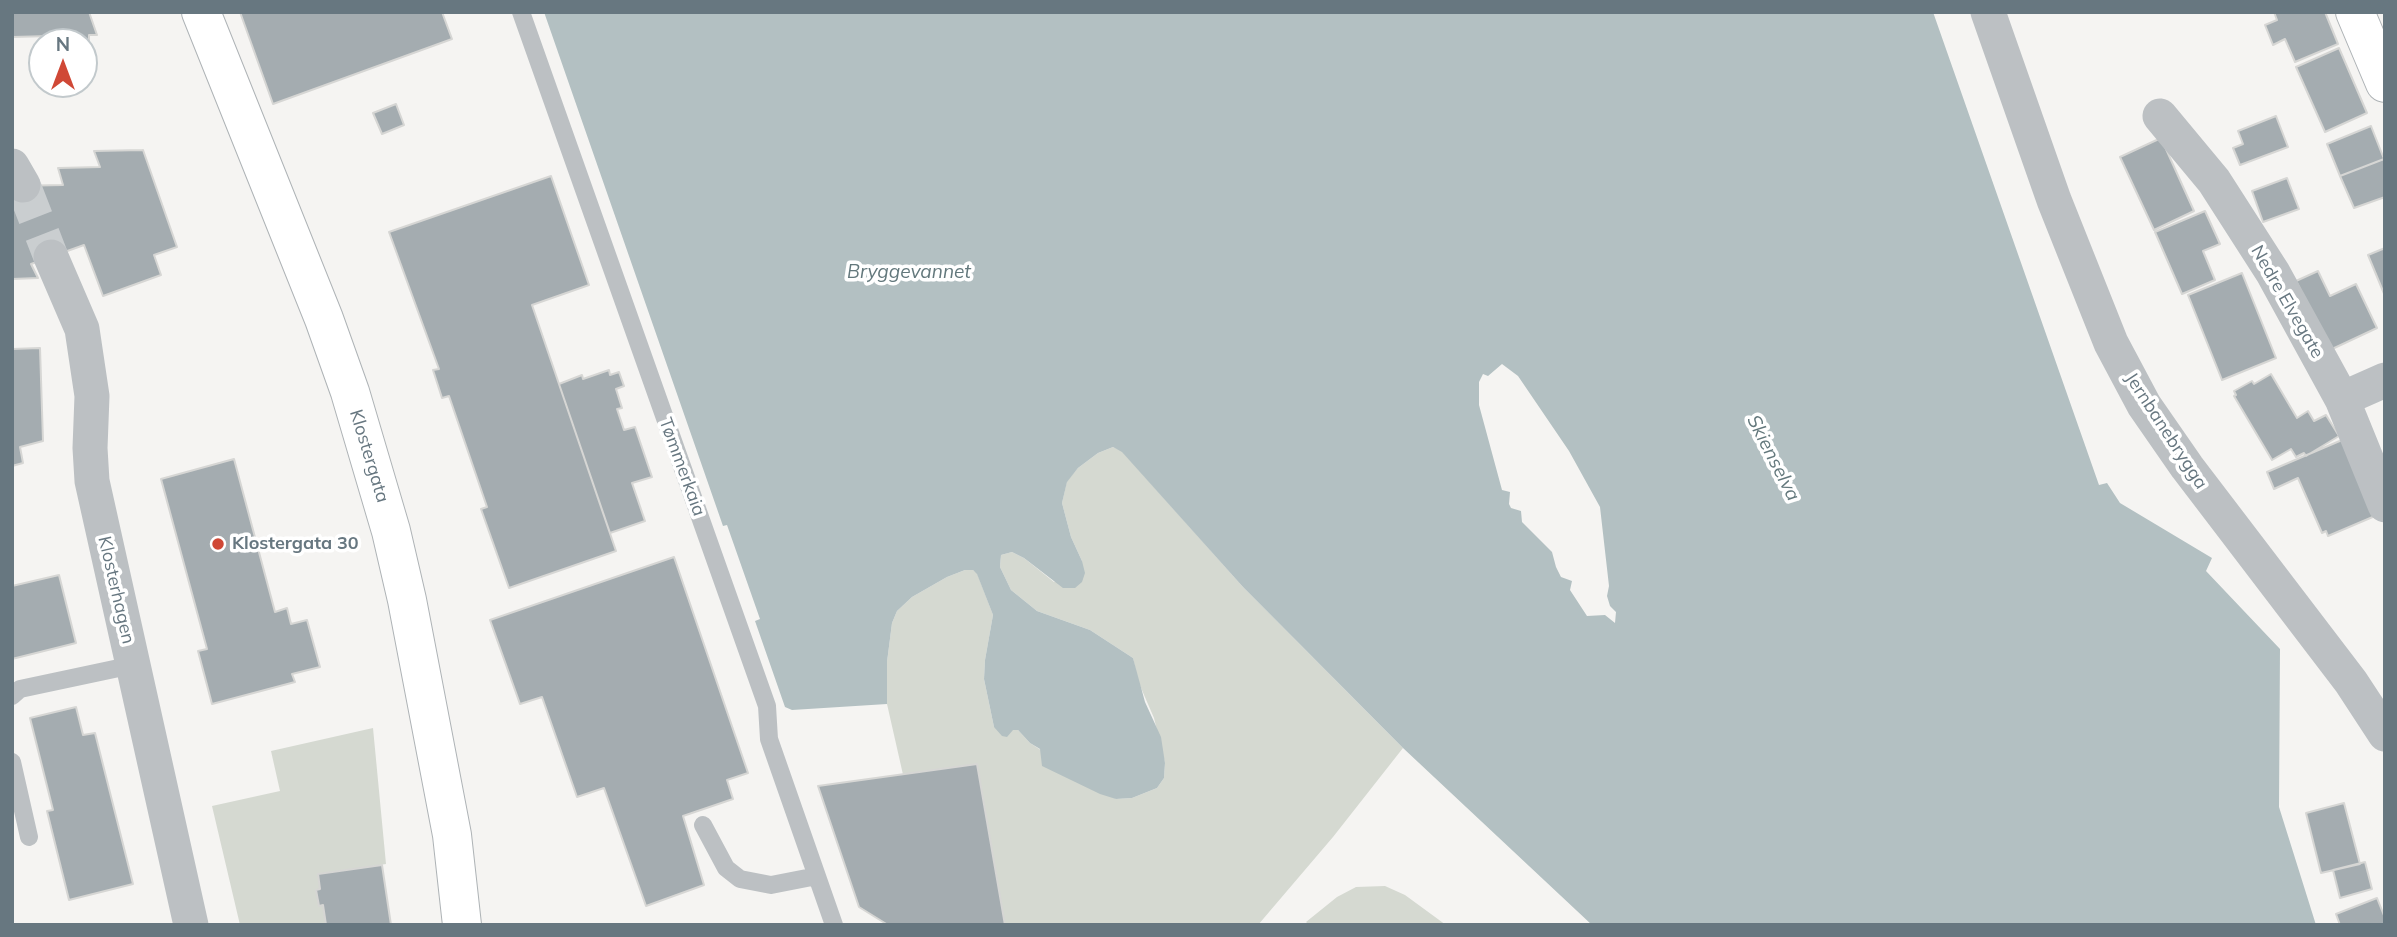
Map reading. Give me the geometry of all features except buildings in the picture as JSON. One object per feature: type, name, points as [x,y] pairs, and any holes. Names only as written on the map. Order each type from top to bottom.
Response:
[{"type":"main road","name":"Klostergata","points":[[201,12],[324,319],[391,531],[407,600],[452,835],[462,924]]},
{"type":"main road","points":[[2355,12],[2385,83]]},
{"type":"street","name":"Jernbanebrygga","points":[[1988,12],[2059,212],[2112,343],[2144,405],[2187,467],[2351,682],[2385,734]]},
{"type":"street","name":"Nedre Elvegate","points":[[2160,116],[2214,181],[2273,273],[2342,399],[2385,505]]},
{"type":"street","name":"Klosterhagen","points":[[51,257],[82,329],[92,396],[92,481],[191,925]]},
{"type":"street","points":[[2342,399],[2385,380]]},
{"type":"lane","name":"Tømmerkaia","points":[[521,12],[767,706],[769,739],[834,925]]},
{"type":"lane","points":[[12,696],[20,689],[133,665]]},
{"type":"lane","points":[[12,762],[29,837]]},
{"type":"lane","points":[[703,825],[726,868],[740,879],[771,885],[817,876]]},
{"type":"shaded area","points":[[1113,447],[1122,451],[1243,587],[1403,748],[1333,837],[1258,925],[956,925],[916,832],[887,704],[887,662],[892,623],[897,611],[912,597],[947,577],[973,570],[977,573],[993,615],[984,679],[994,727],[1018,730],[1030,743],[1116,799],[1132,798],[1157,788],[1164,778],[1165,763],[1154,718],[1138,681],[1133,658],[1090,630],[1037,611],[1011,590],[1000,567],[1001,555],[1012,552],[1054,582],[1082,561],[1071,537],[1062,503],[1067,481],[1078,468],[1098,453]]},
{"type":"shaded area","points":[[373,728],[386,864],[319,874],[320,889],[316,891],[319,905],[323,905],[326,925],[240,925],[212,806],[280,791],[271,751]]},
{"type":"shaded area","points":[[1385,886],[1405,895],[1446,925],[1309,925],[1306,922],[1337,897],[1356,887]]},
{"type":"water","name":"Bryggevannet","points":[[544,12],[1933,12],[2099,485],[2107,483],[2120,503],[2212,558],[2206,571],[2280,649],[2279,807],[2316,925],[1592,925],[1403,748],[1243,587],[1122,452],[1113,447],[1098,453],[1078,468],[1067,482],[1062,503],[1071,537],[1082,561],[1085,573],[1082,582],[1075,588],[1063,588],[1012,552],[1001,555],[1000,567],[1011,590],[1037,611],[1090,630],[1133,658],[1145,702],[1161,737],[1165,763],[1164,778],[1157,788],[1132,798],[1116,799],[1100,794],[1042,766],[1040,749],[1018,730],[1013,730],[1007,737],[1002,736],[994,727],[984,679],[993,615],[973,570],[947,577],[912,597],[897,611],[892,623],[887,662],[887,704],[792,710],[785,707],[755,621],[760,619],[727,525],[723,526]],"holes":[[[1502,364],[1518,376],[1569,451],[1600,507],[1609,586],[1607,596],[1610,606],[1616,612],[1615,623],[1605,615],[1587,616],[1570,590],[1572,581],[1561,577],[1552,552],[1522,522],[1521,511],[1511,508],[1510,492],[1502,490],[1479,405],[1479,382],[1483,374],[1488,376]]]},
{"type":"tunnel","points":[[23,185],[51,257]]},
{"type":"place","name":"Klostergata 30","points":[[218,544]]},
{"type":"water label","name":"Skienselva","points":[[1773,458]]}]
